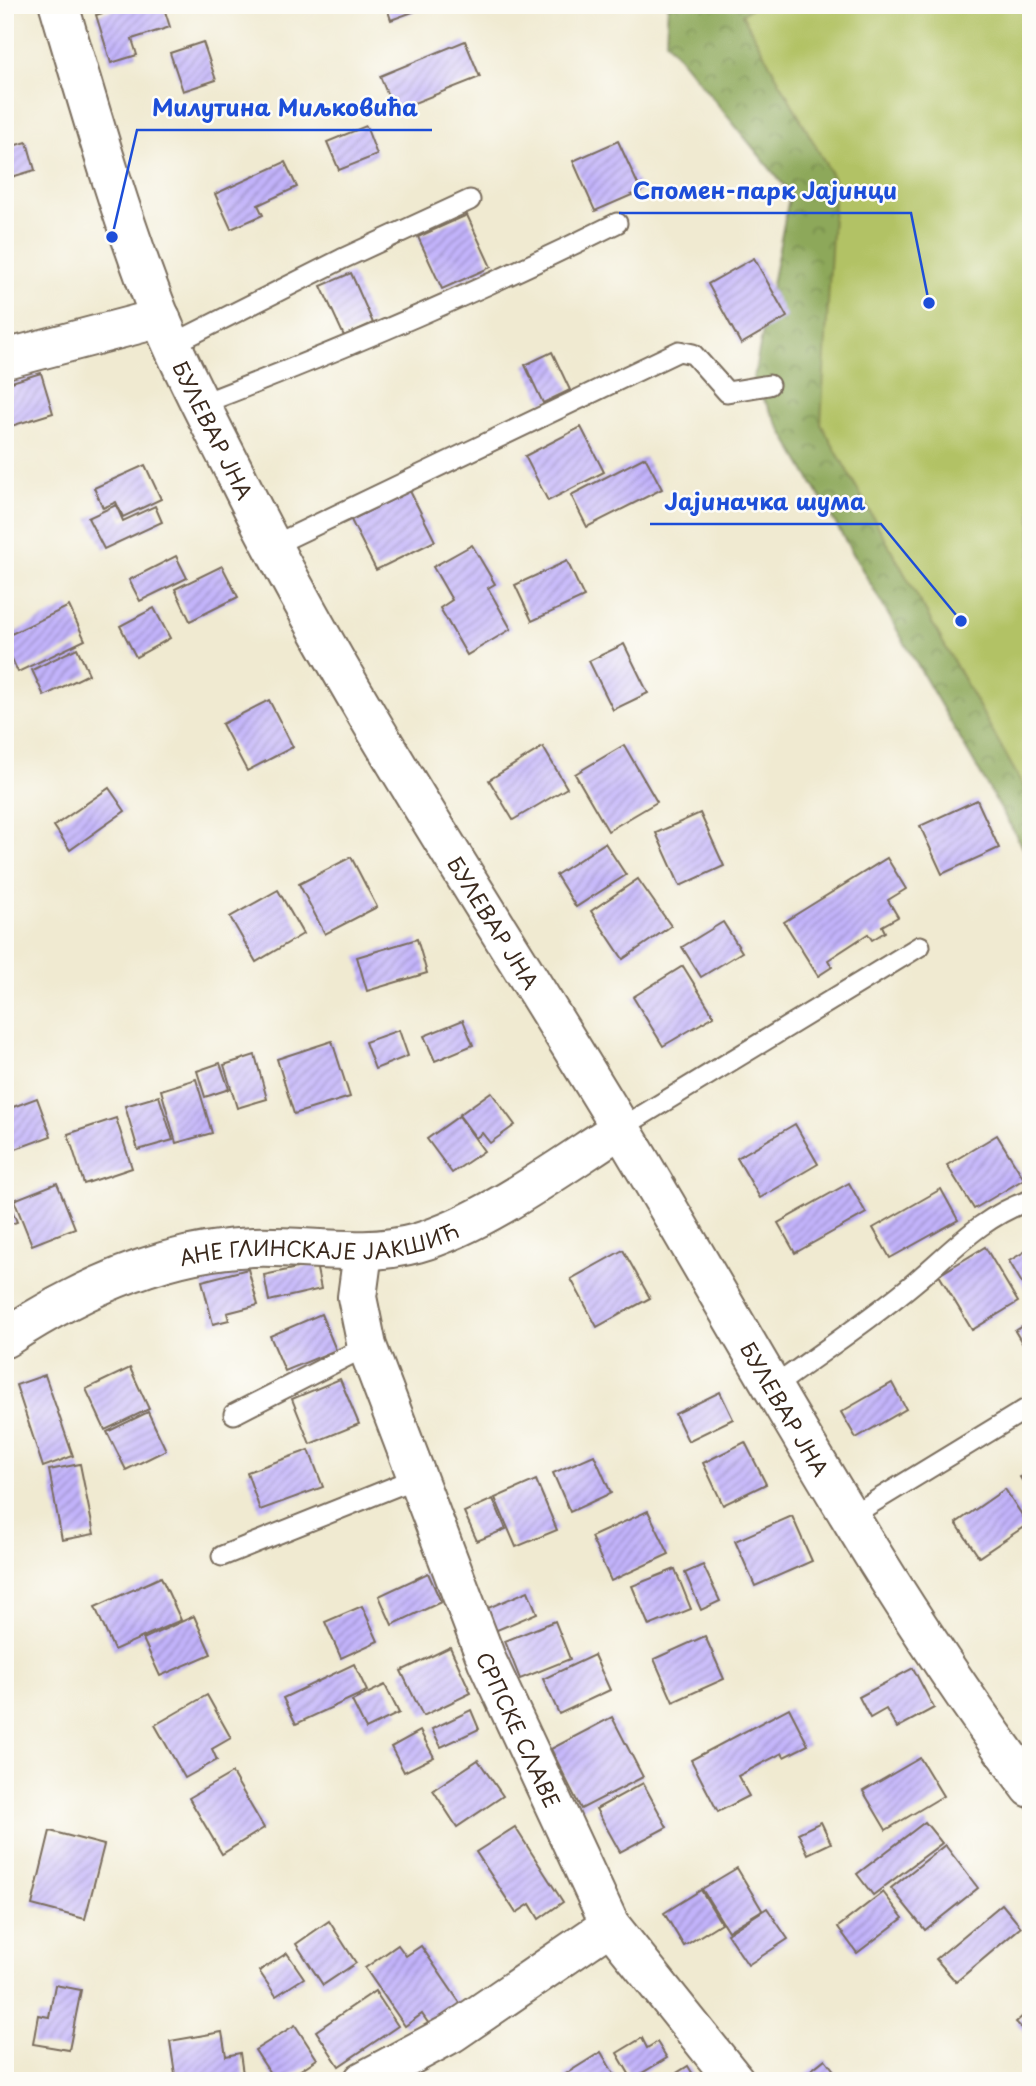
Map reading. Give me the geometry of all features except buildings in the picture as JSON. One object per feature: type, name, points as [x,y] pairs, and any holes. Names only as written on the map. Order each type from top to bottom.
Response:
[{"type":"street","name":"БУЛЕВАР ЈНА","points":[[59,5],[116,190],[167,331],[272,546],[428,816],[621,1128],[771,1389],[849,1517],[948,1675],[1031,1788]]},
{"type":"street","points":[[5,359],[167,331]]},
{"type":"street","name":"АНЕ ГЛИНСКАЈЕ ЈАКШИЋ","points":[[5,1338],[76,1297],[126,1274],[182,1258],[252,1247],[363,1252],[417,1243],[473,1221],[621,1128]]},
{"type":"street","name":"СРПСКЕ СЛАВЕ","points":[[363,1252],[358,1297],[367,1346],[419,1477],[486,1661],[610,1925],[735,2081]]},
{"type":"street","points":[[363,2081],[452,2033],[610,1925]]},
{"type":"lane","points":[[167,331],[470,200]]},
{"type":"lane","points":[[201,404],[382,333],[518,273],[617,223]]},
{"type":"lane","points":[[272,546],[679,351],[692,354],[727,392],[769,385]]},
{"type":"lane","points":[[621,1128],[919,946]]},
{"type":"lane","points":[[771,1389],[913,1284],[965,1236],[1012,1206],[1031,1200]]},
{"type":"lane","points":[[234,1414],[367,1346]]},
{"type":"lane","points":[[849,1517],[1031,1406]]},
{"type":"lane","points":[[222,1556],[419,1477]]},
{"type":"green space","points":[[668,5],[1031,5],[1031,861],[753,381],[790,193],[666,41]]},
{"type":"green space","points":[[756,5],[1031,5],[1031,800],[821,424],[835,181],[742,14]]},
{"type":"place","name":"Милутина Миљковића","points":[[112,237]]},
{"type":"place","name":"Спомен-парк Јајинци","points":[[929,303]]},
{"type":"place","name":"Јајиначка шума","points":[[961,621]]}]
